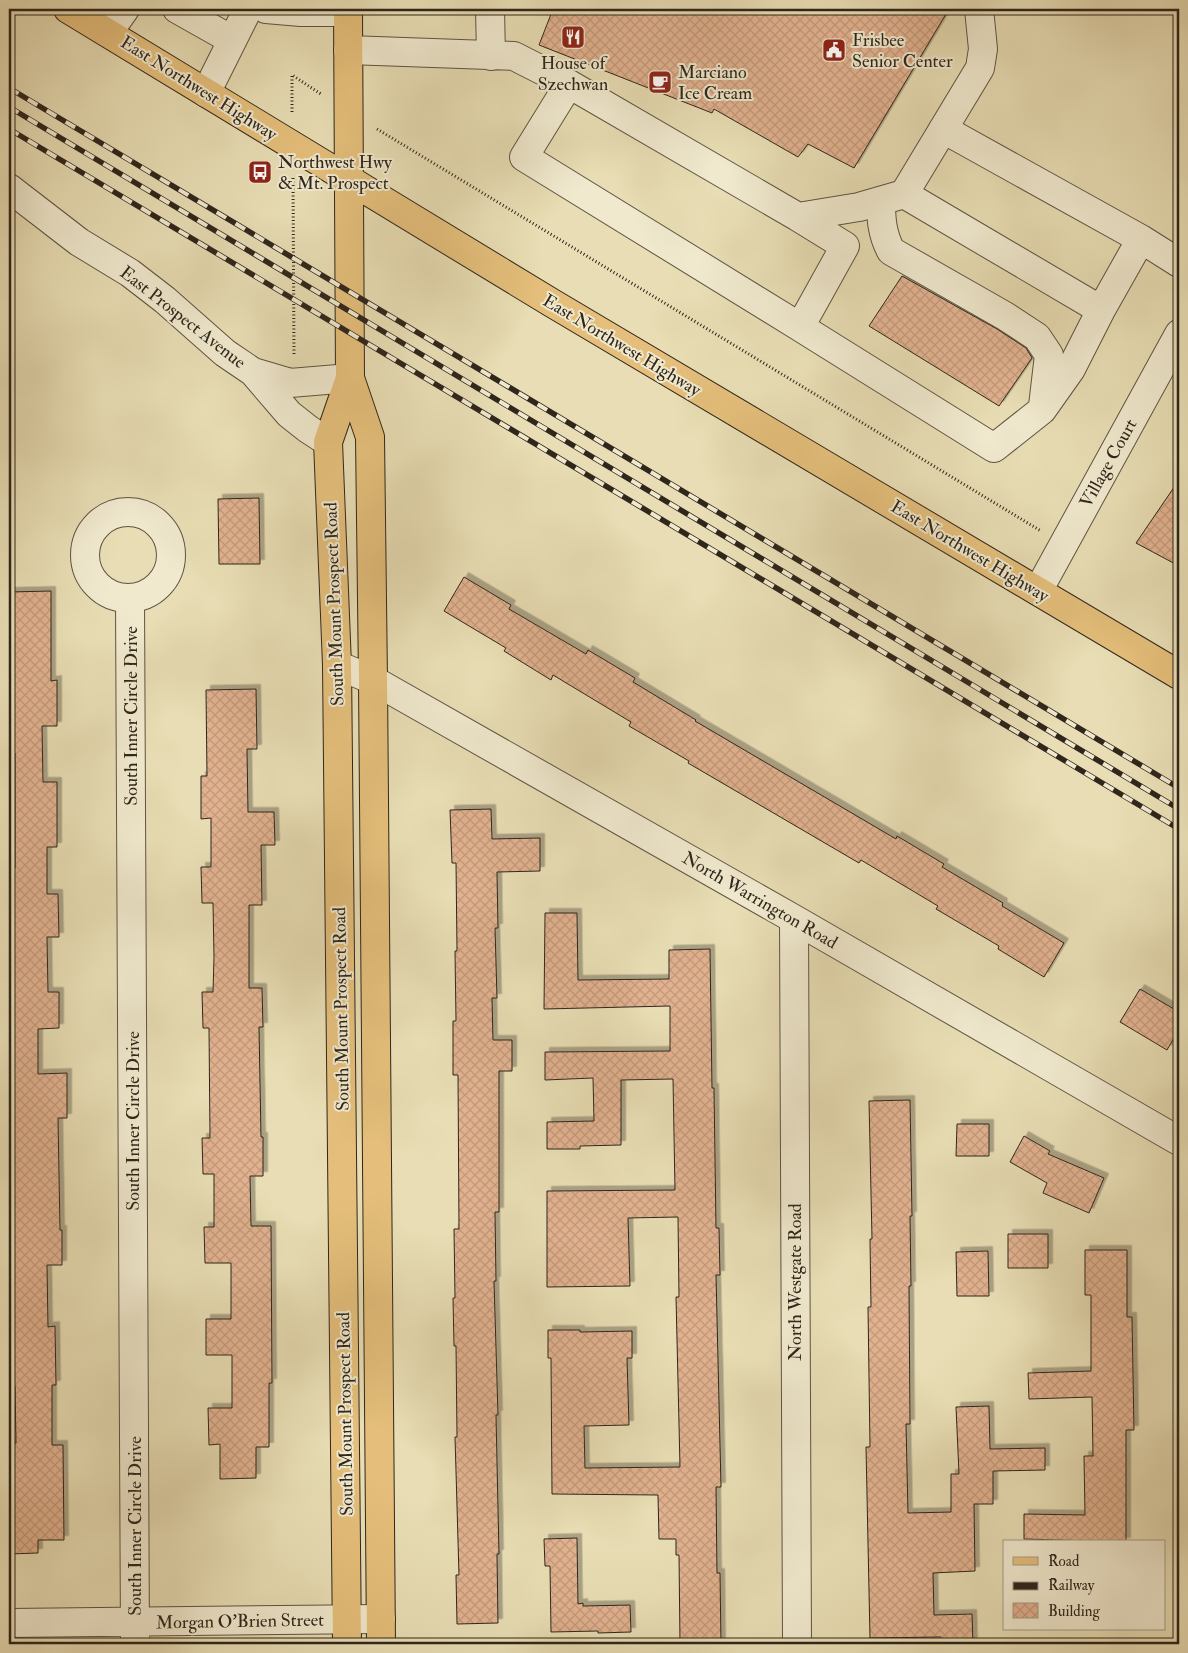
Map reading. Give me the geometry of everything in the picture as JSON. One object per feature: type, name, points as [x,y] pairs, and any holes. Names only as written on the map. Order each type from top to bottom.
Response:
[{"type":"main road","name":"East Northwest Highway","points":[[68,9],[569,313],[1179,675]]},
{"type":"main road","name":"South Mount Prospect Road","points":[[348,10],[350,378],[370,438],[381,1632]]},
{"type":"main road","name":"South Mount Prospect Road","points":[[347,1632],[337,665],[328,442],[350,378]]},
{"type":"street","points":[[108,33],[125,9]]},
{"type":"street","points":[[177,9],[232,40]]},
{"type":"street","points":[[206,93],[248,9]]},
{"type":"street","points":[[266,9],[301,12],[348,10]]},
{"type":"street","points":[[490,9],[491,56]]},
{"type":"street","points":[[979,9],[983,49],[980,68],[943,129],[893,197],[881,219],[884,238],[891,251],[1005,316],[1037,337],[1049,355],[1042,410]]},
{"type":"street","points":[[348,50],[514,56],[569,84],[798,217],[845,246],[800,327]]},
{"type":"street","points":[[569,84],[524,157],[994,448],[1042,410],[1071,369],[1140,239]]},
{"type":"street","points":[[943,129],[1140,239],[1179,263]]},
{"type":"street","name":"East Prospect Avenue","points":[[9,188],[79,242],[130,273],[165,300],[225,353],[253,372],[290,383],[350,378]]},
{"type":"street","points":[[798,217],[859,207],[893,197],[1101,310]]},
{"type":"street","name":"East Prospect Avenue","points":[[9,213],[79,242]]},
{"type":"street","name":"Village Court","points":[[1038,591],[1179,334]]},
{"type":"street","points":[[253,372],[289,414],[328,442]]},
{"type":"street","name":"South Inner Circle Drive","points":[[130,598],[135,1633]]},
{"type":"street","name":"North Warrington Road","points":[[337,665],[373,680],[794,919],[1179,1142]]},
{"type":"street","name":"North Westgate Road","points":[[794,919],[797,1644]]},
{"type":"street","name":"Morgan O'Brien Street","points":[[9,1623],[135,1633],[381,1632]]},
{"type":"path","points":[[294,348],[292,75],[389,137],[1038,530]]},
{"type":"building","name":"Frisbee Senior Center","points":[[553,9],[949,9],[854,168],[808,144],[798,157],[714,109],[712,113],[539,45]]},
{"type":"building","points":[[902,276],[997,329],[1026,348],[1032,358],[999,406],[869,326]]},
{"type":"building","points":[[1179,480],[1179,566],[1136,543]]},
{"type":"building","points":[[259,498],[260,564],[219,564],[218,499]]},
{"type":"building","points":[[464,577],[511,605],[509,609],[586,654],[588,650],[635,678],[633,682],[695,721],[896,839],[897,836],[944,864],[942,867],[1003,903],[1002,906],[1064,943],[1044,977],[998,949],[999,946],[936,909],[938,906],[861,860],[859,863],[688,763],[689,761],[629,726],[631,722],[553,675],[551,680],[504,651],[506,648],[444,611]]},
{"type":"building","points":[[51,591],[51,681],[57,680],[57,726],[42,726],[43,782],[57,782],[57,847],[47,847],[47,894],[58,894],[59,937],[47,937],[48,992],[59,992],[59,1028],[38,1029],[38,1074],[67,1073],[67,1118],[58,1118],[62,1265],[47,1265],[48,1327],[55,1326],[56,1385],[52,1385],[52,1445],[63,1445],[64,1540],[38,1540],[38,1553],[9,1554],[9,1443],[16,1443],[15,1386],[9,1386],[9,990],[11,990],[11,868],[15,868],[15,753],[10,753],[9,592]]},
{"type":"building","points":[[256,689],[257,749],[247,749],[248,812],[274,812],[275,845],[261,845],[262,905],[249,905],[249,988],[262,988],[263,1027],[259,1027],[263,1176],[250,1176],[251,1226],[271,1226],[272,1383],[269,1383],[269,1447],[256,1447],[256,1478],[220,1479],[220,1444],[209,1445],[208,1408],[232,1408],[232,1355],[206,1355],[206,1319],[231,1319],[231,1263],[205,1263],[204,1227],[214,1227],[214,1174],[203,1174],[202,1138],[210,1138],[209,1028],[203,1028],[202,992],[213,992],[214,957],[213,903],[202,903],[201,867],[211,867],[211,818],[201,819],[201,776],[207,776],[206,690]]},
{"type":"building","points":[[491,809],[492,839],[540,838],[540,871],[497,872],[498,928],[495,928],[497,998],[492,998],[493,1040],[512,1040],[512,1071],[499,1071],[499,1212],[495,1212],[496,1281],[494,1281],[498,1415],[496,1415],[499,1554],[497,1554],[498,1623],[457,1624],[456,1575],[459,1575],[455,1437],[457,1437],[456,1346],[454,1346],[453,1298],[455,1298],[454,1229],[459,1229],[458,1075],[453,1075],[453,1021],[456,1021],[455,951],[457,951],[456,863],[452,863],[450,810]]},
{"type":"building","points":[[545,913],[577,913],[578,980],[669,979],[669,950],[710,949],[716,1228],[719,1228],[720,1275],[716,1275],[721,1487],[716,1487],[717,1573],[720,1573],[721,1644],[680,1644],[679,1555],[676,1555],[676,1539],[659,1539],[658,1495],[552,1494],[551,1358],[548,1358],[548,1330],[580,1330],[580,1332],[632,1331],[632,1358],[627,1358],[629,1425],[584,1426],[585,1468],[680,1467],[676,1297],[679,1297],[678,1217],[628,1218],[630,1286],[547,1287],[547,1191],[675,1190],[673,1079],[621,1080],[621,1145],[580,1146],[580,1149],[547,1149],[547,1122],[594,1121],[593,1078],[545,1080],[545,1052],[670,1051],[670,1006],[544,1009]]},
{"type":"building","points":[[1140,989],[1179,1012],[1179,1029],[1167,1050],[1120,1022]]},
{"type":"building","points":[[910,1100],[912,1216],[910,1216],[911,1286],[909,1286],[910,1424],[906,1424],[908,1513],[951,1512],[951,1474],[959,1474],[956,1407],[989,1406],[990,1449],[1045,1448],[1045,1470],[993,1471],[993,1504],[974,1504],[975,1571],[933,1573],[934,1615],[972,1614],[973,1644],[941,1644],[941,1637],[870,1638],[866,1447],[870,1447],[868,1307],[871,1307],[870,1239],[872,1239],[869,1101]]},
{"type":"building","points":[[957,1124],[989,1124],[989,1156],[956,1156]]},
{"type":"building","points":[[1024,1136],[1050,1151],[1048,1154],[1104,1178],[1089,1213],[1043,1193],[1047,1183],[1010,1162]]},
{"type":"building","points":[[1008,1234],[1048,1234],[1048,1268],[1008,1268]]},
{"type":"building","points":[[1085,1250],[1127,1250],[1127,1317],[1132,1317],[1134,1430],[1126,1430],[1126,1540],[1024,1539],[1024,1514],[1085,1515],[1084,1456],[1093,1456],[1092,1397],[1029,1399],[1028,1373],[1091,1371],[1091,1295],[1085,1295]]},
{"type":"building","points":[[988,1251],[989,1296],[957,1296],[956,1252]]},
{"type":"building","points":[[577,1538],[578,1604],[583,1603],[583,1606],[630,1605],[631,1632],[551,1632],[550,1566],[545,1566],[544,1539]]},
{"type":"railway","points":[[9,88],[1179,788]]},
{"type":"railway","points":[[9,107],[1179,809]]},
{"type":"railway","points":[[9,129],[1179,829]]},
{"type":"place","name":"House of Szechwan","points":[[573,37]]},
{"type":"place","name":"Frisbee Senior Center","points":[[834,50]]},
{"type":"place","name":"Marciano Ice Cream","points":[[660,82]]},
{"type":"place","name":"Northwest Hwy & Mt. Prospect","points":[[260,172]]}]
